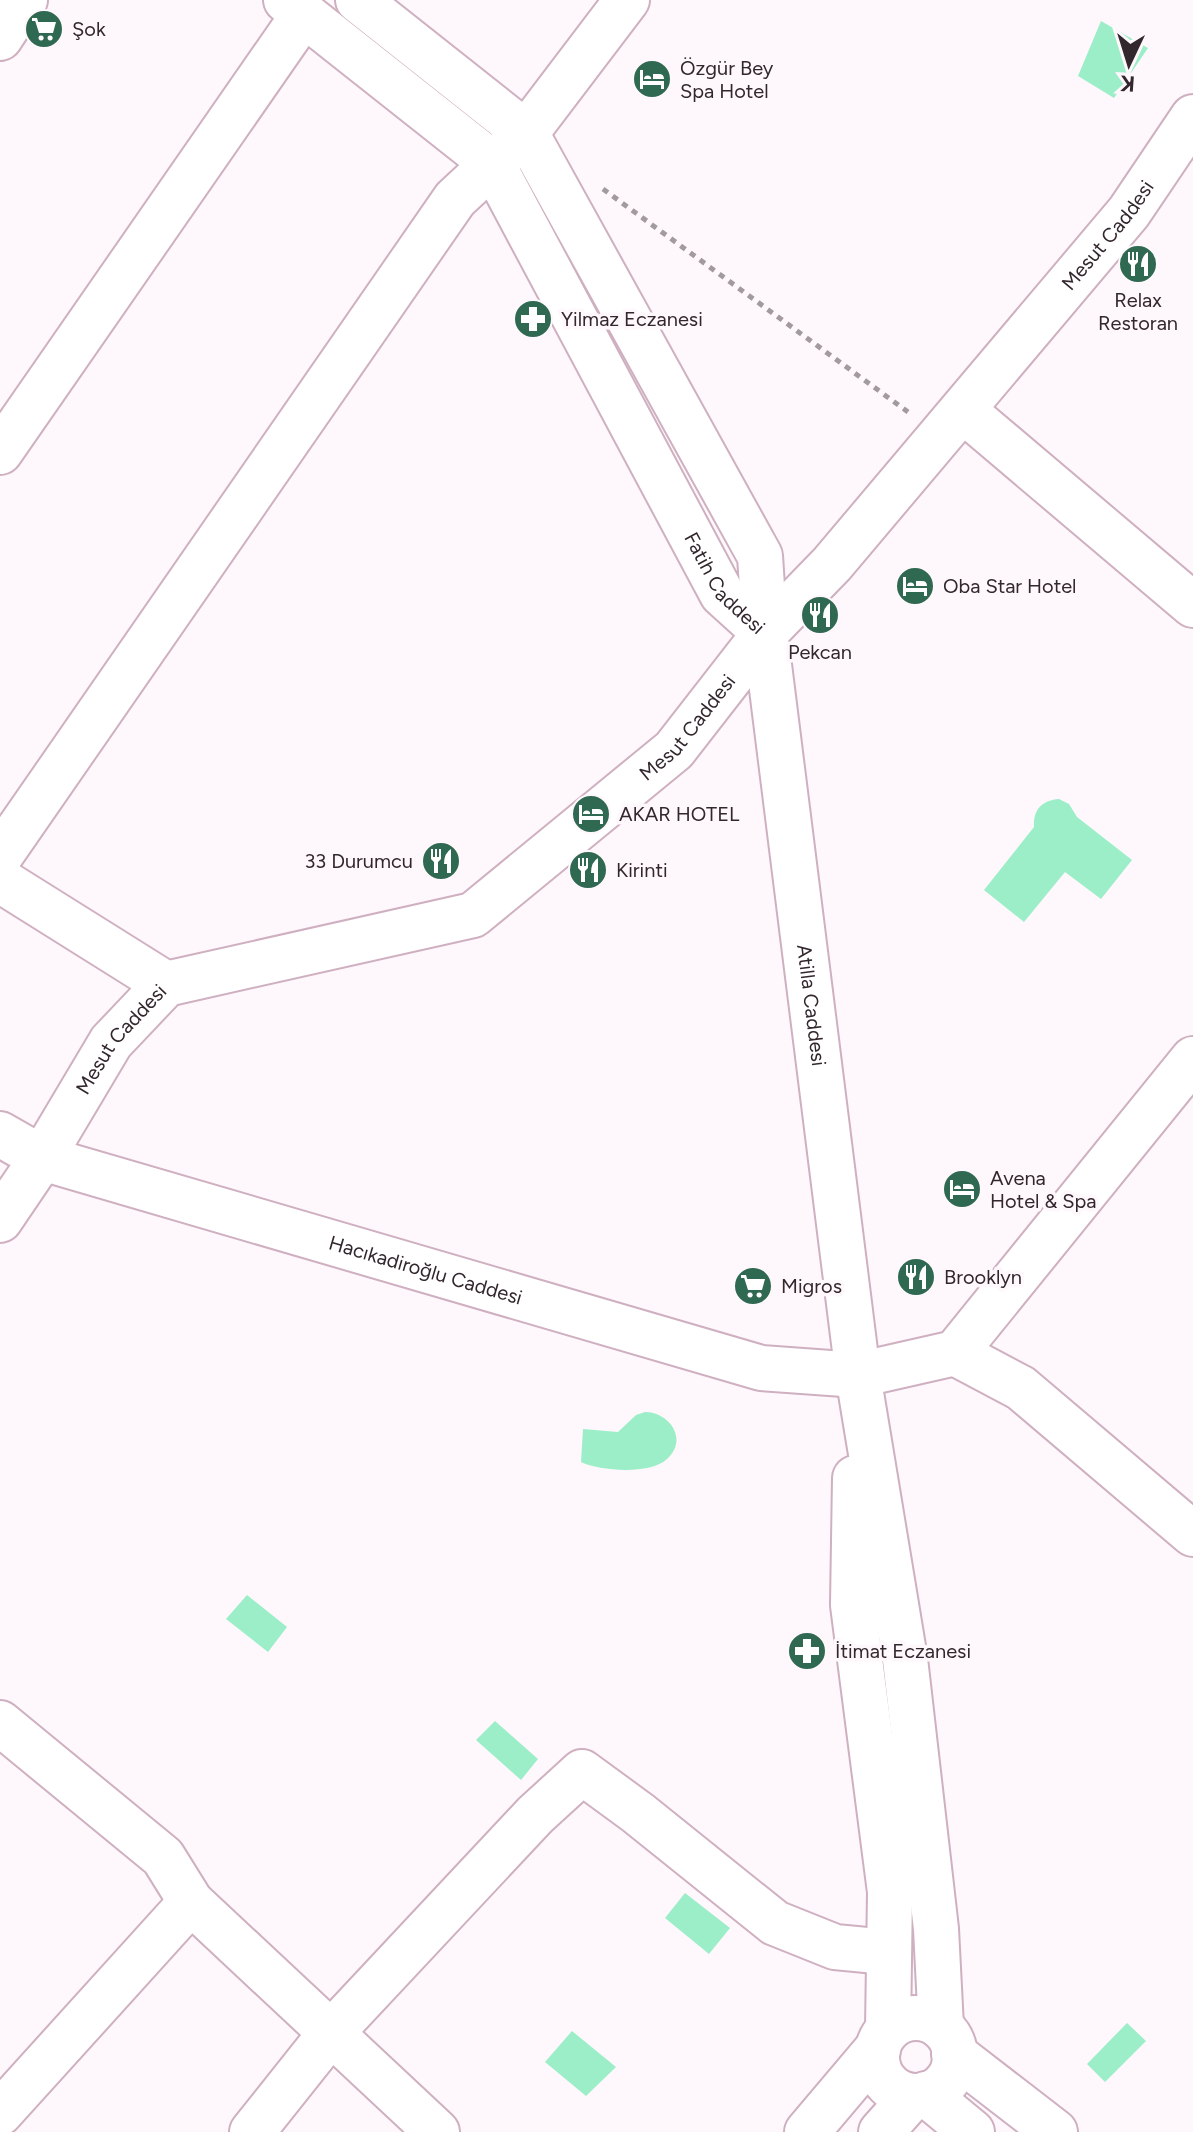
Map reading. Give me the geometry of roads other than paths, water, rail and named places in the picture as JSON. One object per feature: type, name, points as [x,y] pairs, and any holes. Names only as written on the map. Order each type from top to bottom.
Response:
[{"type":"street","points":[[0,38],[25,0]]},
{"type":"street","name":"Fatih Caddesi","points":[[358,0],[526,133],[760,556],[765,633]]},
{"type":"street","points":[[0,856],[455,199],[526,133],[627,0]]},
{"type":"street","points":[[0,452],[295,7]]},
{"type":"street","name":"Fatih Caddesi","points":[[295,7],[492,163],[722,594],[765,633]]},
{"type":"street","name":"Mesut Caddesi","points":[[0,1220],[42,1158],[111,1042],[166,984],[473,915],[674,750],[765,633],[832,564],[1129,212],[1193,117]]},
{"type":"street","points":[[952,424],[1193,605]]},
{"type":"street","name":"Atilla Caddesi","points":[[765,633],[858,1375]]},
{"type":"street","points":[[0,880],[166,984]]},
{"type":"street","points":[[1193,1059],[955,1353],[1021,1388],[1193,1534]]},
{"type":"street","name":"Hacıkadiroğlu Caddesi","points":[[0,1134],[42,1158],[761,1368],[858,1375],[955,1353]]},
{"type":"street","points":[[858,1375],[853,1605],[890,1892],[878,2068],[892,2088],[920,2095],[972,2132]]},
{"type":"street","points":[[858,1375],[905,1659],[951,2074],[945,2082],[920,2095],[881,2132]]},
{"type":"street","points":[[0,1723],[163,1857],[191,1902],[437,2132]]},
{"type":"street","points":[[252,2132],[330,2034],[535,1815],[582,1772],[775,1923],[835,1947],[887,1952]]},
{"type":"street","points":[[0,2113],[191,1902]]},
{"type":"street","points":[[807,2132],[882,2043],[908,2019],[931,2021],[948,2041],[1055,2132]]},
{"type":"place","name":"Şok","points":[[44,29]]},
{"type":"place","name":"Özgür Bey Spa Hotel","points":[[652,79]]},
{"type":"place","name":"Relax Restoran","points":[[1138,264]]},
{"type":"place","name":"Yilmaz Eczanesi","points":[[533,319]]},
{"type":"place","name":"Oba Star Hotel","points":[[915,586]]},
{"type":"place","name":"Pekcan","points":[[820,615]]},
{"type":"place","name":"AKAR HOTEL","points":[[591,814]]},
{"type":"place","name":"33 Durumcu","points":[[441,861]]},
{"type":"place","name":"Kirinti","points":[[588,870]]},
{"type":"place","name":"Avena Hotel & Spa","points":[[962,1189]]},
{"type":"place","name":"Brooklyn","points":[[916,1277]]},
{"type":"place","name":"Migros","points":[[753,1286]]},
{"type":"place","name":"İtimat Eczanesi","points":[[807,1651]]}]
